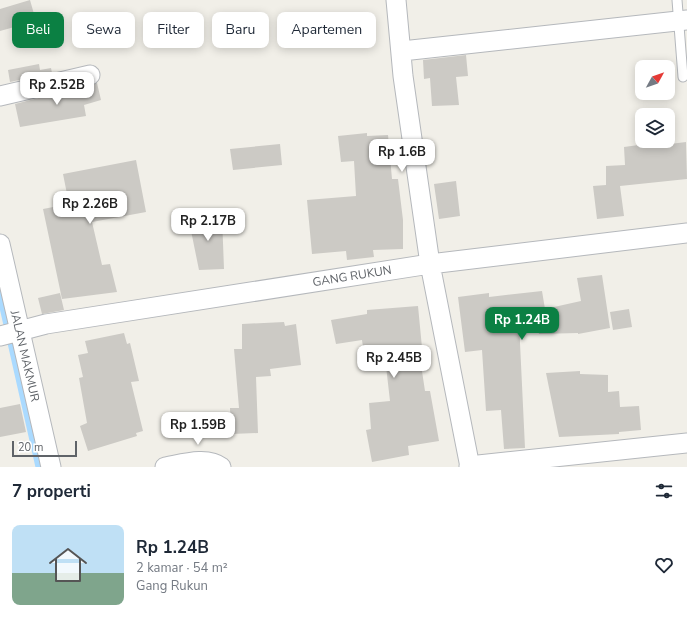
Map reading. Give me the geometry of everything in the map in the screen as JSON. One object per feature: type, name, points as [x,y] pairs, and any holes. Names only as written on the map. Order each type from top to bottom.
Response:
[{"type":"street","points":[[396,0],[402,51],[403,76],[430,264],[470,467],[687,443]]},
{"type":"street","points":[[402,51],[683,20]]},
{"type":"street","points":[[0,96],[90,75]]},
{"type":"street","name":"GANG RUKUN","points":[[11,333],[46,324],[430,264],[687,233]]},
{"type":"street","name":"JALAN MAKMUR","points":[[0,244],[11,333],[51,467]]},
{"type":"street","points":[[166,467],[208,462],[221,467]]},
{"type":"lane","points":[[677,0],[683,20],[683,77]]},
{"type":"building","points":[[30,0],[33,12],[12,12],[12,28],[0,31],[0,9]]},
{"type":"building","points":[[466,55],[468,76],[456,77],[459,105],[432,106],[430,78],[424,79],[423,60]]},
{"type":"building","points":[[39,64],[40,70],[51,68],[52,73],[10,82],[8,70]]},
{"type":"building","points":[[97,83],[101,100],[84,105],[86,116],[20,127],[15,104]]},
{"type":"building","points":[[367,133],[367,136],[388,135],[392,179],[398,179],[403,220],[403,249],[373,250],[374,257],[347,260],[346,251],[312,254],[307,200],[356,196],[354,161],[341,162],[338,136]]},
{"type":"building","points":[[686,142],[687,179],[620,186],[624,216],[597,219],[593,186],[606,185],[606,166],[625,165],[624,147],[635,146],[635,148],[675,148],[675,143]]},
{"type":"building","points":[[280,144],[282,165],[233,170],[230,149]]},
{"type":"building","points":[[136,160],[146,212],[92,222],[102,265],[110,264],[117,292],[62,299],[43,209],[69,204],[63,174]]},
{"type":"building","points":[[456,181],[460,216],[439,219],[434,184]]},
{"type":"building","points":[[188,216],[222,217],[224,269],[199,270]]},
{"type":"building","points":[[602,275],[610,328],[578,334],[539,334],[536,320],[519,322],[525,448],[504,449],[501,410],[486,411],[482,350],[465,352],[458,297],[489,293],[489,297],[542,291],[545,309],[581,301],[577,278]]},
{"type":"building","points":[[60,293],[64,310],[42,314],[38,298]]},
{"type":"building","points":[[418,306],[423,358],[420,358],[425,391],[430,391],[439,441],[408,446],[409,455],[372,462],[366,430],[371,429],[369,403],[390,401],[386,366],[366,368],[362,340],[336,344],[331,320],[367,314],[367,310]]},
{"type":"building","points":[[629,309],[632,327],[613,330],[610,312]]},
{"type":"building","points":[[284,322],[285,326],[296,324],[301,365],[270,369],[271,376],[256,377],[258,433],[231,434],[230,408],[239,408],[234,349],[242,349],[242,324]]},
{"type":"building","points":[[124,333],[127,344],[130,343],[139,381],[131,382],[143,431],[136,433],[137,436],[88,451],[80,426],[87,423],[79,378],[83,377],[78,355],[88,353],[85,341]]},
{"type":"building","points":[[580,371],[580,374],[608,375],[608,392],[619,391],[620,407],[639,406],[641,430],[619,432],[619,434],[559,437],[546,373]]},
{"type":"building","points":[[20,404],[26,432],[0,437],[0,408]]},
{"type":"waterway","points":[[0,294],[39,467]]}]
